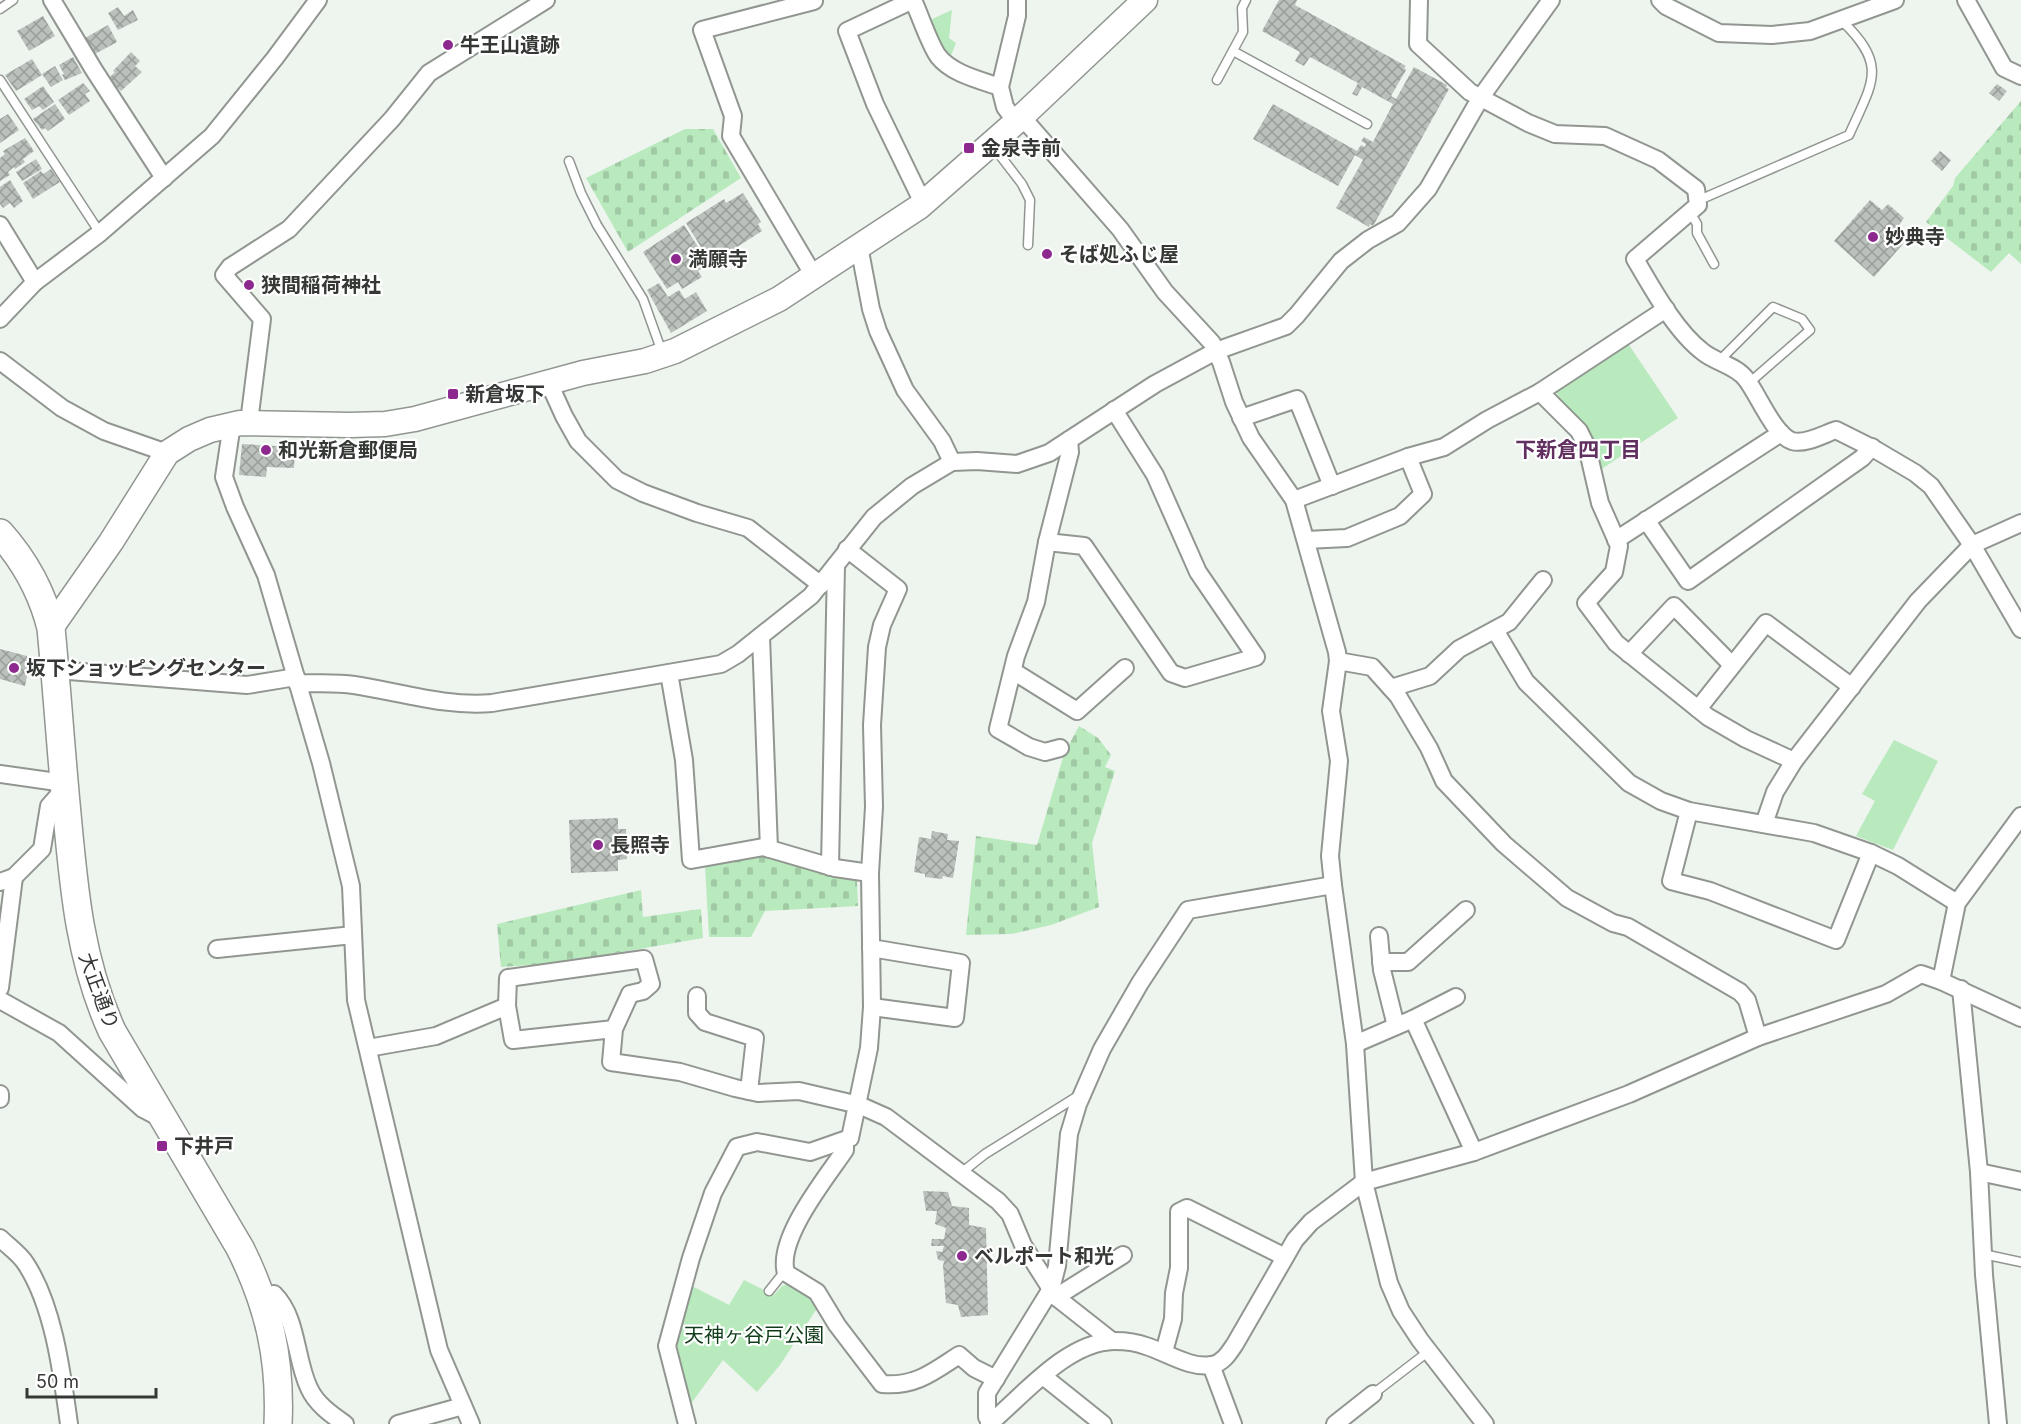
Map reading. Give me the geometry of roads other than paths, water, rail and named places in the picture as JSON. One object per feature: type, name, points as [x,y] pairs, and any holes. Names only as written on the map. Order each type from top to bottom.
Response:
[{"type":"main road","name":"大正通り","points":[[0,533],[22,559],[36,584],[46,607],[51,628],[76,906],[99,1003],[112,1031],[240,1248],[261,1296],[272,1331],[276,1357],[278,1424]]},
{"type":"street","points":[[52,0],[164,178]]},
{"type":"street","points":[[0,319],[34,282],[100,232],[212,136],[318,0]]},
{"type":"street","points":[[471,1424],[439,1350],[356,1000],[351,886],[321,763],[266,575],[224,477],[241,423],[262,320],[224,275],[230,267],[289,229],[392,119],[429,73],[546,0]]},
{"type":"street","points":[[923,203],[875,104],[847,31],[914,0],[938,55],[947,64],[967,75],[1000,87]]},
{"type":"street","points":[[1017,0],[1017,16],[1000,87],[1005,106],[1120,229],[1166,292],[1212,343],[1251,438],[1294,500],[1338,661],[1331,711],[1339,761],[1330,856],[1355,1044],[1364,1182],[1389,1283],[1401,1311],[1485,1424]]},
{"type":"street","points":[[51,628],[111,542],[167,453],[189,439],[210,430],[241,423],[350,425],[385,424],[415,419],[583,373],[645,361],[675,351],[779,299],[923,203],[1019,120],[1145,0]]},
{"type":"street","points":[[1419,0],[1418,44],[1470,92],[1528,123],[1555,134],[1605,136],[1658,160],[1696,189],[1694,206],[1635,259],[1666,309],[1702,352],[1744,376],[1781,433],[1791,441],[1800,442],[1836,430],[1872,447],[1915,473],[1931,486],[1972,545],[2021,629]]},
{"type":"street","points":[[56,670],[247,685],[297,680],[352,685],[416,698],[473,704],[492,703],[721,664],[738,654],[811,596],[874,517],[904,492],[952,462],[1017,464],[1049,453],[1155,384],[1216,351],[1286,326],[1341,261],[1368,240],[1398,223],[1428,189],[1480,97],[1551,0]]},
{"type":"street","points":[[1660,0],[1666,6],[1719,33],[1772,35],[1810,31],[1895,0]]},
{"type":"street","points":[[1966,0],[2004,68],[2021,76]]},
{"type":"street","points":[[814,1],[702,30],[733,116],[731,136],[814,276]]},
{"type":"street","points":[[0,225],[34,282]]},
{"type":"street","points":[[859,246],[871,309],[878,331],[905,390],[942,441],[952,462]]},
{"type":"street","points":[[1294,500],[1408,457],[1444,447],[1487,420],[1540,392],[1666,309]]},
{"type":"street","points":[[0,361],[62,408],[104,431],[167,453]]},
{"type":"street","points":[[549,383],[578,441],[617,480],[643,493],[697,513],[748,528],[821,585]]},
{"type":"street","points":[[1540,392],[1579,431],[1587,447],[1600,503],[1619,546],[1614,572],[1586,603],[1616,643],[1708,717],[1746,739],[1794,761]]},
{"type":"street","points":[[1241,418],[1297,399],[1332,486]]},
{"type":"street","points":[[1047,542],[1084,546],[1171,673],[1185,678],[1256,657],[1198,572],[1155,475],[1114,410]]},
{"type":"street","points":[[1616,540],[1781,433]]},
{"type":"street","points":[[1060,748],[1045,752],[1029,747],[998,729],[1013,671],[1036,602],[1047,542],[1070,452],[1069,440]]},
{"type":"street","points":[[1646,520],[1688,581],[1862,458],[1872,447]]},
{"type":"street","points":[[1306,540],[1347,538],[1400,516],[1423,494],[1408,457]]},
{"type":"street","points":[[1764,824],[1775,792],[1794,761],[1918,601],[1972,545],[2021,523]]},
{"type":"street","points":[[687,1424],[668,1346],[691,1258],[713,1193],[737,1147],[757,1142],[810,1152],[850,1138],[869,1048],[872,1007],[870,873],[873,807],[872,724],[877,647],[882,625],[898,589],[847,549]]},
{"type":"street","points":[[830,867],[836,565]]},
{"type":"street","points":[[1391,688],[1430,676],[1459,649],[1509,622],[1543,580]]},
{"type":"street","points":[[1629,654],[1674,606],[1732,665]]},
{"type":"street","points":[[1698,709],[1766,623],[1852,687]]},
{"type":"street","points":[[1495,630],[1526,682],[1629,783],[1662,801],[1689,811],[1814,832],[1871,853],[1898,866],[1957,903]]},
{"type":"street","points":[[760,636],[769,849]]},
{"type":"street","points":[[1338,661],[1372,667],[1391,688],[1429,748],[1444,781],[1504,844],[1567,898],[1613,923],[1628,927],[1740,992],[1747,1000],[1758,1037]]},
{"type":"street","points":[[1013,671],[1077,711],[1125,668]]},
{"type":"street","points":[[669,673],[684,760],[691,860],[763,847],[830,867],[870,873]]},
{"type":"street","points":[[0,774],[64,786],[49,806],[42,849],[7,880],[0,988]]},
{"type":"street","points":[[1689,811],[1671,881],[1710,891],[1836,940],[1871,853]]},
{"type":"street","points":[[1941,981],[1957,903],[2021,816]]},
{"type":"street","points":[[1333,885],[1188,910],[1140,983],[1102,1049],[1082,1093],[1070,1134],[1053,1293],[987,1393],[987,1417],[990,1423],[1044,1376],[1077,1351],[1094,1344],[1112,1341],[1144,1345],[1192,1364],[1211,1365],[1219,1362],[1228,1354],[1295,1240],[1311,1222],[1364,1182],[1474,1152],[1629,1094],[1758,1037],[1886,994],[1921,974],[1961,989],[2021,1018]]},
{"type":"street","points":[[1381,962],[1408,962],[1466,910]]},
{"type":"street","points":[[217,949],[353,934]]},
{"type":"street","points":[[1379,936],[1381,962],[1396,1026]]},
{"type":"street","points":[[871,948],[961,963],[954,1018],[872,1007]]},
{"type":"street","points":[[614,1029],[513,1040],[507,1006],[508,978],[644,959],[651,984],[643,991],[630,994],[614,1029],[611,1062],[680,1072],[758,1093],[800,1091],[858,1105],[886,1118],[998,1201],[1010,1214],[1023,1245],[1053,1293],[1112,1341]]},
{"type":"street","points":[[1961,989],[1979,1172],[1983,1254],[1998,1424]]},
{"type":"street","points":[[697,996],[697,1013],[705,1022],[755,1038],[749,1091]]},
{"type":"street","points":[[1355,1044],[1413,1019],[1456,997]]},
{"type":"street","points":[[0,1000],[59,1033],[143,1109],[165,1120]]},
{"type":"street","points":[[368,1048],[436,1036],[507,1006]]},
{"type":"street","points":[[1413,1019],[1474,1152]]},
{"type":"street","points":[[846,1141],[845,1150],[795,1225],[783,1263],[786,1273],[817,1292],[837,1325],[882,1384],[900,1385],[925,1377],[959,1355],[974,1368],[996,1379]]},
{"type":"street","points":[[1979,1172],[2021,1181]]},
{"type":"street","points":[[1164,1352],[1173,1319],[1174,1293],[1179,1269],[1179,1212],[1187,1208],[1285,1257]]},
{"type":"street","points":[[0,1238],[25,1262],[38,1286],[59,1354],[69,1424]]},
{"type":"street","points":[[1053,1293],[1123,1255]]},
{"type":"street","points":[[261,1296],[274,1294],[282,1301],[294,1332],[309,1389],[327,1411],[345,1424]]},
{"type":"street","points":[[1211,1365],[1233,1424]]},
{"type":"street","points":[[1044,1376],[1103,1424]]},
{"type":"street","points":[[1335,1424],[1373,1394]]},
{"type":"street","points":[[398,1424],[463,1406]]},
{"type":"lane","points":[[0,9],[13,0]]},
{"type":"lane","points":[[1217,80],[1244,32],[1242,8],[1246,0]]},
{"type":"lane","points":[[1714,264],[1697,233],[1694,206],[1849,135],[1870,88],[1872,71],[1871,59],[1865,45],[1842,21]]},
{"type":"lane","points":[[1233,51],[1367,124]]},
{"type":"lane","points":[[0,80],[100,232]]},
{"type":"lane","points":[[991,144],[1022,184],[1030,200],[1028,245]]},
{"type":"lane","points":[[569,161],[581,193],[597,225],[644,299],[663,355]]},
{"type":"lane","points":[[1719,362],[1773,307],[1802,320],[1810,330],[1749,383]]},
{"type":"lane","points":[[961,1173],[985,1154],[1082,1093]]},
{"type":"lane","points":[[1983,1254],[2021,1262]]},
{"type":"lane","points":[[769,1290],[786,1273]]},
{"type":"lane","points":[[1373,1394],[1429,1351]]},
{"type":"place","name":"牛王山遺跡","points":[[448,45]]},
{"type":"place","name":"金泉寺前","points":[[969,148]]},
{"type":"place","name":"妙典寺","points":[[1873,237]]},
{"type":"place","name":"そば処ふじ屋","points":[[1047,254]]},
{"type":"place","name":"満願寺","points":[[676,259]]},
{"type":"place","name":"狭間稲荷神社","points":[[249,285]]},
{"type":"place","name":"新倉坂下","points":[[453,394]]},
{"type":"place","name":"和光新倉郵便局","points":[[266,450]]},
{"type":"place","name":"坂下ショッピングセンター","points":[[14,668]]},
{"type":"place","name":"長照寺","points":[[598,845]]},
{"type":"place","name":"下井戸","points":[[162,1146]]},
{"type":"place","name":"ベルポート和光","points":[[962,1256]]},
{"type":"district","name":"下新倉四丁目","points":[[1578,449]]},
{"type":"park label","name":"天神ヶ谷戸公園","points":[[754,1335]]}]
